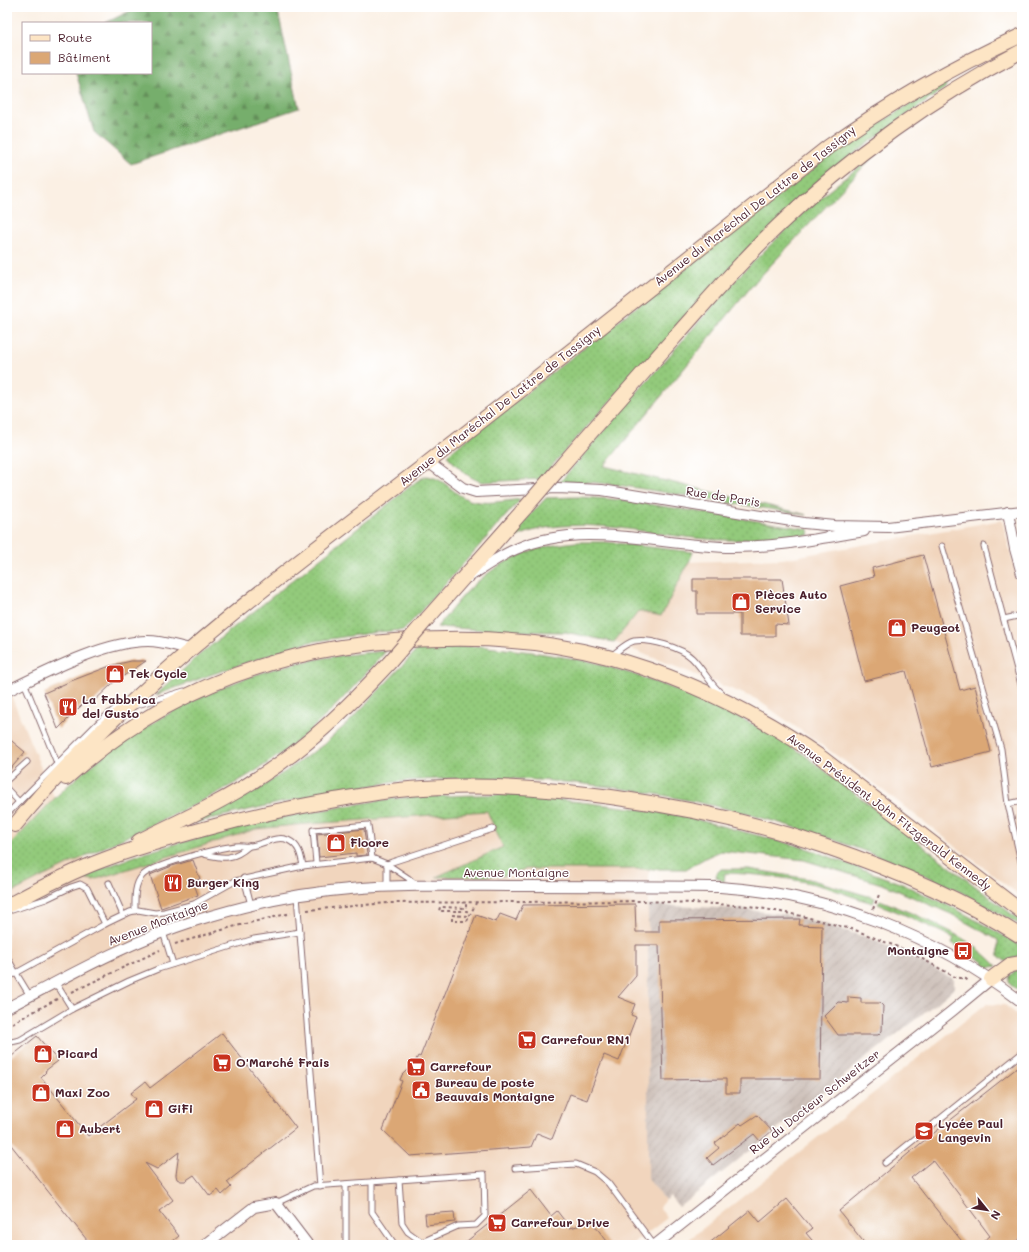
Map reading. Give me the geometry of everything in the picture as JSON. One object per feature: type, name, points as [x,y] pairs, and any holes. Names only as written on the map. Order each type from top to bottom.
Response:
[{"type":"main road","name":"Avenue du Maréchal De Lattre de Tassigny","points":[[10,824],[125,708],[190,649],[281,575],[428,462],[828,147],[858,126],[911,94],[973,59],[1022,35]]},
{"type":"main road","name":"Avenue du Maréchal De Lattre de Tassigny","points":[[81,869],[217,802],[259,778],[322,731],[389,663],[557,471],[721,286],[762,242],[798,208],[846,167],[916,115],[960,86],[1022,51]]},
{"type":"main road","name":"Avenue Président John Fitzgerald Kennedy","points":[[10,824],[82,764],[142,721],[223,680],[254,668],[297,655],[381,641],[435,639],[502,640],[559,647],[608,657],[682,683],[742,709],[774,727],[822,758],[1022,912]]},
{"type":"main road","points":[[7,906],[81,869],[135,849],[228,822],[269,812],[358,796],[410,789],[490,787],[591,794],[675,806],[725,817],[794,836],[860,858],[911,879],[979,912],[1022,937]]},
{"type":"main road","points":[[991,979],[1010,965],[1022,963]]},
{"type":"street","name":"Rue de Paris","points":[[428,462],[463,488],[476,492],[557,488],[602,490],[820,525],[888,527],[1022,511]]},
{"type":"street","points":[[1008,512],[1015,549],[1022,574]]},
{"type":"street","points":[[456,585],[512,551],[538,541],[561,537],[586,535],[612,536],[697,545],[751,546],[820,539],[888,527]]},
{"type":"street","points":[[7,691],[65,664],[102,650],[124,644],[155,641],[190,649]]},
{"type":"street","name":"Avenue Montaigne","points":[[7,1008],[114,952],[194,921],[250,905],[297,896],[348,889],[416,886],[691,886],[732,888],[773,893],[822,903],[875,920],[932,945],[991,979],[1022,1002]]},
{"type":"street","name":"Rue du Docteur Schweitzer","points":[[655,1245],[991,979]]},
{"type":"street","points":[[205,1245],[254,1207],[276,1203],[308,1245]]},
{"type":"lane","points":[[942,546],[1001,749],[1008,804],[1022,866]]},
{"type":"lane","points":[[984,546],[1022,688]]},
{"type":"lane","points":[[1004,619],[1022,615]]},
{"type":"lane","points":[[608,657],[627,644],[640,640],[680,650],[692,659],[719,692],[742,709]]},
{"type":"lane","points":[[10,824],[19,802],[57,763],[106,716],[164,673]]},
{"type":"lane","points":[[106,716],[125,708],[223,680]]},
{"type":"lane","points":[[24,682],[57,763]]},
{"type":"lane","points":[[7,780],[27,762]]},
{"type":"lane","points":[[7,789],[19,802]]},
{"type":"lane","points":[[1008,804],[1022,801]]},
{"type":"lane","points":[[316,863],[313,830],[368,825],[372,858]]},
{"type":"lane","points":[[387,864],[493,830]]},
{"type":"lane","points":[[135,911],[137,886],[143,874],[185,858],[235,846],[249,846],[281,839],[287,840],[299,849],[302,866]]},
{"type":"lane","points":[[202,854],[226,858],[237,855],[249,846]]},
{"type":"lane","points":[[7,976],[16,973],[123,915],[135,911],[159,913],[194,904],[205,899],[224,886],[244,878],[316,863],[372,858],[387,864],[408,878],[416,886]]},
{"type":"lane","points":[[387,864],[387,887]]},
{"type":"lane","points":[[244,878],[250,905]]},
{"type":"lane","points":[[108,883],[123,915]]},
{"type":"lane","points":[[7,911],[46,900],[80,884],[87,888],[105,924]]},
{"type":"lane","points":[[297,896],[320,1186]]},
{"type":"lane","points":[[164,932],[173,964]]},
{"type":"lane","points":[[7,1043],[20,1040],[72,1008],[129,981],[173,964],[254,939],[300,932]]},
{"type":"lane","points":[[7,957],[30,996]]},
{"type":"lane","points":[[53,983],[60,988],[72,1008]]},
{"type":"lane","points":[[884,1164],[1022,1053]]},
{"type":"lane","points":[[515,1168],[576,1164],[595,1172],[608,1183],[655,1245]]},
{"type":"lane","points":[[276,1203],[308,1188],[320,1186],[399,1180],[484,1174],[485,1216],[476,1225],[458,1226],[422,1243],[408,1232],[402,1223],[399,1180]]},
{"type":"lane","points":[[372,1182],[372,1212],[395,1245]]},
{"type":"lane","points":[[346,1184],[346,1245]]},
{"type":"path","points":[[7,1026],[64,995],[168,946],[297,911],[388,903],[645,901],[734,905],[769,909],[818,920],[869,936],[910,952],[955,977],[966,979],[978,989]]},
{"type":"path","points":[[452,921],[452,915],[466,916],[467,911],[440,911],[440,907],[466,908],[466,903]]},
{"type":"path","points":[[455,921],[467,921],[476,903]]},
{"type":"shaded area","points":[[1002,520],[1022,599],[1022,897],[850,765],[756,699],[614,642],[639,611],[661,616],[689,562],[783,559]]},
{"type":"shaded area","points":[[8,688],[46,780],[94,879],[256,829],[295,825],[487,810],[651,824],[648,905],[648,1178],[665,1200],[659,1207],[667,1218],[632,1245],[7,1245]]},
{"type":"shaded area","points":[[648,905],[742,909],[781,914],[822,923],[868,938],[901,952],[952,978],[954,980],[954,986],[953,989],[945,996],[679,1207],[670,1196],[665,1200],[648,1179]]},
{"type":"shaded area","name":"Lycée Paul Langevin","points":[[986,1004],[1005,1005],[1022,1018],[1022,1245],[682,1245]]},
{"type":"green space","points":[[138,7],[277,7],[299,108],[131,164],[94,132],[76,74],[152,74],[152,22],[107,22]]},
{"type":"green space","points":[[947,80],[945,88],[857,151],[629,380],[540,479],[482,482],[472,478],[447,455],[819,164],[838,150]]},
{"type":"green space","points":[[886,145],[864,166],[756,281],[604,466],[807,515],[618,485],[589,482],[560,482],[740,275],[810,206]]},
{"type":"green space","points":[[426,476],[439,480],[469,500],[502,502],[521,499],[404,630],[377,632],[309,642],[210,675],[156,695],[198,656],[417,481]]},
{"type":"green space","points":[[579,497],[623,500],[808,529],[809,535],[719,540],[622,528],[581,525],[539,529],[505,542],[546,498]]},
{"type":"green space","points":[[576,542],[606,542],[693,552],[661,616],[639,611],[614,642],[565,632],[502,631],[437,627],[469,590],[481,579],[503,564],[537,549]]},
{"type":"green space","points":[[478,646],[532,652],[593,662],[680,691],[723,709],[766,731],[803,754],[1022,922],[1022,926],[941,882],[869,853],[807,831],[744,813],[680,798],[615,788],[549,781],[484,778],[409,781],[378,784],[297,799],[178,827],[253,793],[323,745],[350,721],[418,649]]},
{"type":"green space","points":[[386,651],[324,718],[283,752],[244,778],[203,800],[7,895],[7,848],[73,781],[118,745],[144,728],[198,698],[254,675],[307,661]]},
{"type":"green space","points":[[511,794],[632,808],[683,816],[806,848],[902,884],[954,908],[1022,946],[1022,954],[1006,962],[999,956],[998,940],[951,914],[885,885],[804,860],[721,851],[686,869],[525,869],[504,876],[436,877],[503,847],[487,811],[256,829],[93,880],[80,877],[138,855],[271,819],[382,800],[412,797]]},
{"type":"green space","points":[[721,869],[749,869],[809,879],[875,898],[873,903],[826,887],[763,875],[725,873],[724,882],[716,877],[717,873]]},
{"type":"green space","points":[[880,900],[942,927],[958,936],[985,955],[997,966],[987,968],[982,966],[984,962],[952,943],[954,938],[878,904]]},
{"type":"green space","points":[[1017,970],[1022,970],[1022,993],[1012,986],[1009,981],[1010,975]]},
{"type":"building","name":"Peugeot","points":[[923,555],[960,690],[975,686],[991,752],[932,767],[906,671],[864,681],[840,586],[874,577],[872,568]]},
{"type":"building","name":"Pièces Auto Service","points":[[693,579],[782,579],[789,625],[775,624],[775,636],[740,636],[740,614],[697,614],[697,591],[693,591]]},
{"type":"building","points":[[131,661],[146,661],[113,683],[90,705],[86,701],[58,729],[44,693],[110,666]]},
{"type":"building","points":[[7,737],[25,752],[7,773]]},
{"type":"building","name":"Floore","points":[[364,829],[367,855],[356,856],[356,853],[319,857],[317,834]]},
{"type":"building","name":"Burger King","points":[[193,860],[200,879],[193,881],[198,895],[161,908],[150,875],[172,866]]},
{"type":"building","points":[[635,904],[636,932],[659,932],[659,920],[800,919],[799,925],[822,926],[820,1079],[740,1079],[740,1093],[726,1093],[726,1079],[663,1080],[659,945],[636,945],[636,976],[618,997],[635,1004],[631,1015],[636,1017],[619,1061],[604,1055],[587,1100],[570,1094],[552,1139],[537,1133],[531,1147],[410,1156],[383,1130],[402,1081],[400,1080],[402,1075],[415,1062],[418,1056],[420,1057],[476,915],[496,922],[500,914],[516,920],[523,905]]},
{"type":"building","points":[[848,997],[861,998],[861,1003],[880,1003],[883,1006],[882,1031],[878,1035],[838,1035],[824,1016],[838,1002],[848,1003]]},
{"type":"building","points":[[222,1033],[296,1128],[227,1182],[231,1187],[222,1195],[218,1190],[210,1196],[194,1175],[185,1181],[177,1179],[176,1175],[179,1152],[157,1169],[145,1163],[173,1200],[159,1211],[179,1236],[168,1245],[91,1245],[7,1140],[7,1060],[37,1036],[58,1061],[45,1071],[46,1072],[41,1077],[88,1136],[136,1099],[131,1093],[145,1082],[150,1088]]},
{"type":"building","points":[[1022,1064],[1022,1237],[1011,1245],[979,1245],[990,1236],[933,1160],[911,1178],[965,1245],[866,1245],[839,1211],[920,1144]]},
{"type":"building","points":[[757,1115],[772,1131],[760,1141],[754,1134],[713,1165],[707,1158],[719,1148],[715,1143],[740,1123],[742,1125]]},
{"type":"building","points":[[531,1190],[551,1216],[557,1211],[570,1228],[592,1222],[610,1245],[462,1245]]},
{"type":"building","points":[[787,1199],[812,1229],[806,1233],[816,1245],[707,1245],[750,1210],[760,1222]]},
{"type":"building","points":[[454,1212],[455,1222],[426,1225],[425,1214]]},
{"type":"place","name":"Pièces Auto Service","points":[[741,602]]},
{"type":"place","name":"Peugeot","points":[[897,628]]},
{"type":"place","name":"Tek Cycle","points":[[115,674]]},
{"type":"place","name":"La Fabbrica del Gusto","points":[[68,707]]},
{"type":"place","name":"Floore","points":[[336,843]]},
{"type":"place","name":"Burger King","points":[[173,883]]},
{"type":"place","name":"Montaigne","points":[[963,951]]},
{"type":"place","name":"Carrefour RN1","points":[[527,1040]]},
{"type":"place","name":"Picard","points":[[43,1054]]},
{"type":"place","name":"O'Marché Frais","points":[[222,1063]]},
{"type":"place","name":"Carrefour","points":[[416,1067]]},
{"type":"place","name":"Bureau de poste Beauvais Montaigne","points":[[421,1090]]},
{"type":"place","name":"Maxi Zoo","points":[[41,1093]]},
{"type":"place","name":"GiFi","points":[[154,1109]]},
{"type":"place","name":"Aubert","points":[[65,1129]]},
{"type":"place","name":"Lycée Paul Langevin","points":[[924,1131]]},
{"type":"place","name":"Carrefour Drive","points":[[497,1223]]}]
